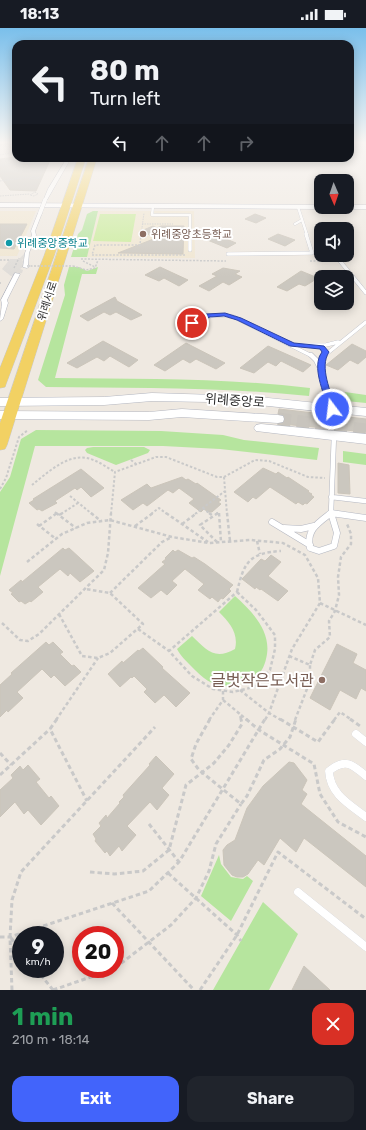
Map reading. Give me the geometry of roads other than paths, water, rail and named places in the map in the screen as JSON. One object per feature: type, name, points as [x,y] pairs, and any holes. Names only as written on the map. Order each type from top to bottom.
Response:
[{"type":"main road","name":"위례서로","points":[[0,384],[49,256],[72,187]]},
{"type":"main road","name":"위례서로","points":[[0,445],[7,402],[84,187]]},
{"type":"main road","name":"위례중앙로","points":[[7,402],[209,398],[248,400],[366,412]]},
{"type":"main road","name":"위례중앙로","points":[[104,401],[151,406],[229,408],[278,416],[182,412],[149,416]]},
{"type":"main road","name":"위례중앙로","points":[[5,415],[149,416],[366,439]]},
{"type":"street","points":[[27,266],[25,266],[27,253],[34,235],[33,231],[52,187]]},
{"type":"street","points":[[0,205],[314,207]]},
{"type":"street","points":[[354,207],[366,207]]},
{"type":"street","points":[[0,319],[5,304],[4,300],[17,274]]},
{"type":"lane","points":[[153,206],[152,215],[190,215],[190,250]]},
{"type":"lane","points":[[228,254],[311,254],[312,253],[298,207]]},
{"type":"lane","points":[[295,224],[302,220]]},
{"type":"lane","points":[[341,262],[366,293]]},
{"type":"lane","points":[[192,323],[208,315],[228,315],[310,354],[318,357],[325,354]]},
{"type":"lane","points":[[321,370],[321,358],[339,342],[366,322]]},
{"type":"lane","points":[[292,345],[326,346],[339,342]]},
{"type":"lane","points":[[325,354],[325,350],[322,347],[313,346],[307,349],[316,360],[321,370],[332,409]]},
{"type":"lane","points":[[334,435],[331,513],[337,530],[338,539],[334,546],[319,551],[310,548],[308,540],[310,531],[331,513],[366,518]]},
{"type":"lane","points":[[331,497],[365,501]]},
{"type":"lane","points":[[272,522],[310,545]]},
{"type":"lane","points":[[284,528],[301,529],[314,526]]},
{"type":"lane","points":[[356,734],[366,742]]},
{"type":"lane","points":[[366,776],[355,766],[348,763],[341,763],[329,771],[328,778],[335,792],[366,817]]},
{"type":"lane","points":[[298,892],[366,947]]},
{"type":"tunnel","points":[[278,419],[366,430]]},
{"type":"place","name":"위례중앙초등학교","points":[[143,234]]},
{"type":"place","name":"위례중앙중학교","points":[[9,243]]},
{"type":"place","name":"글벗작은도서관","points":[[322,680]]}]
